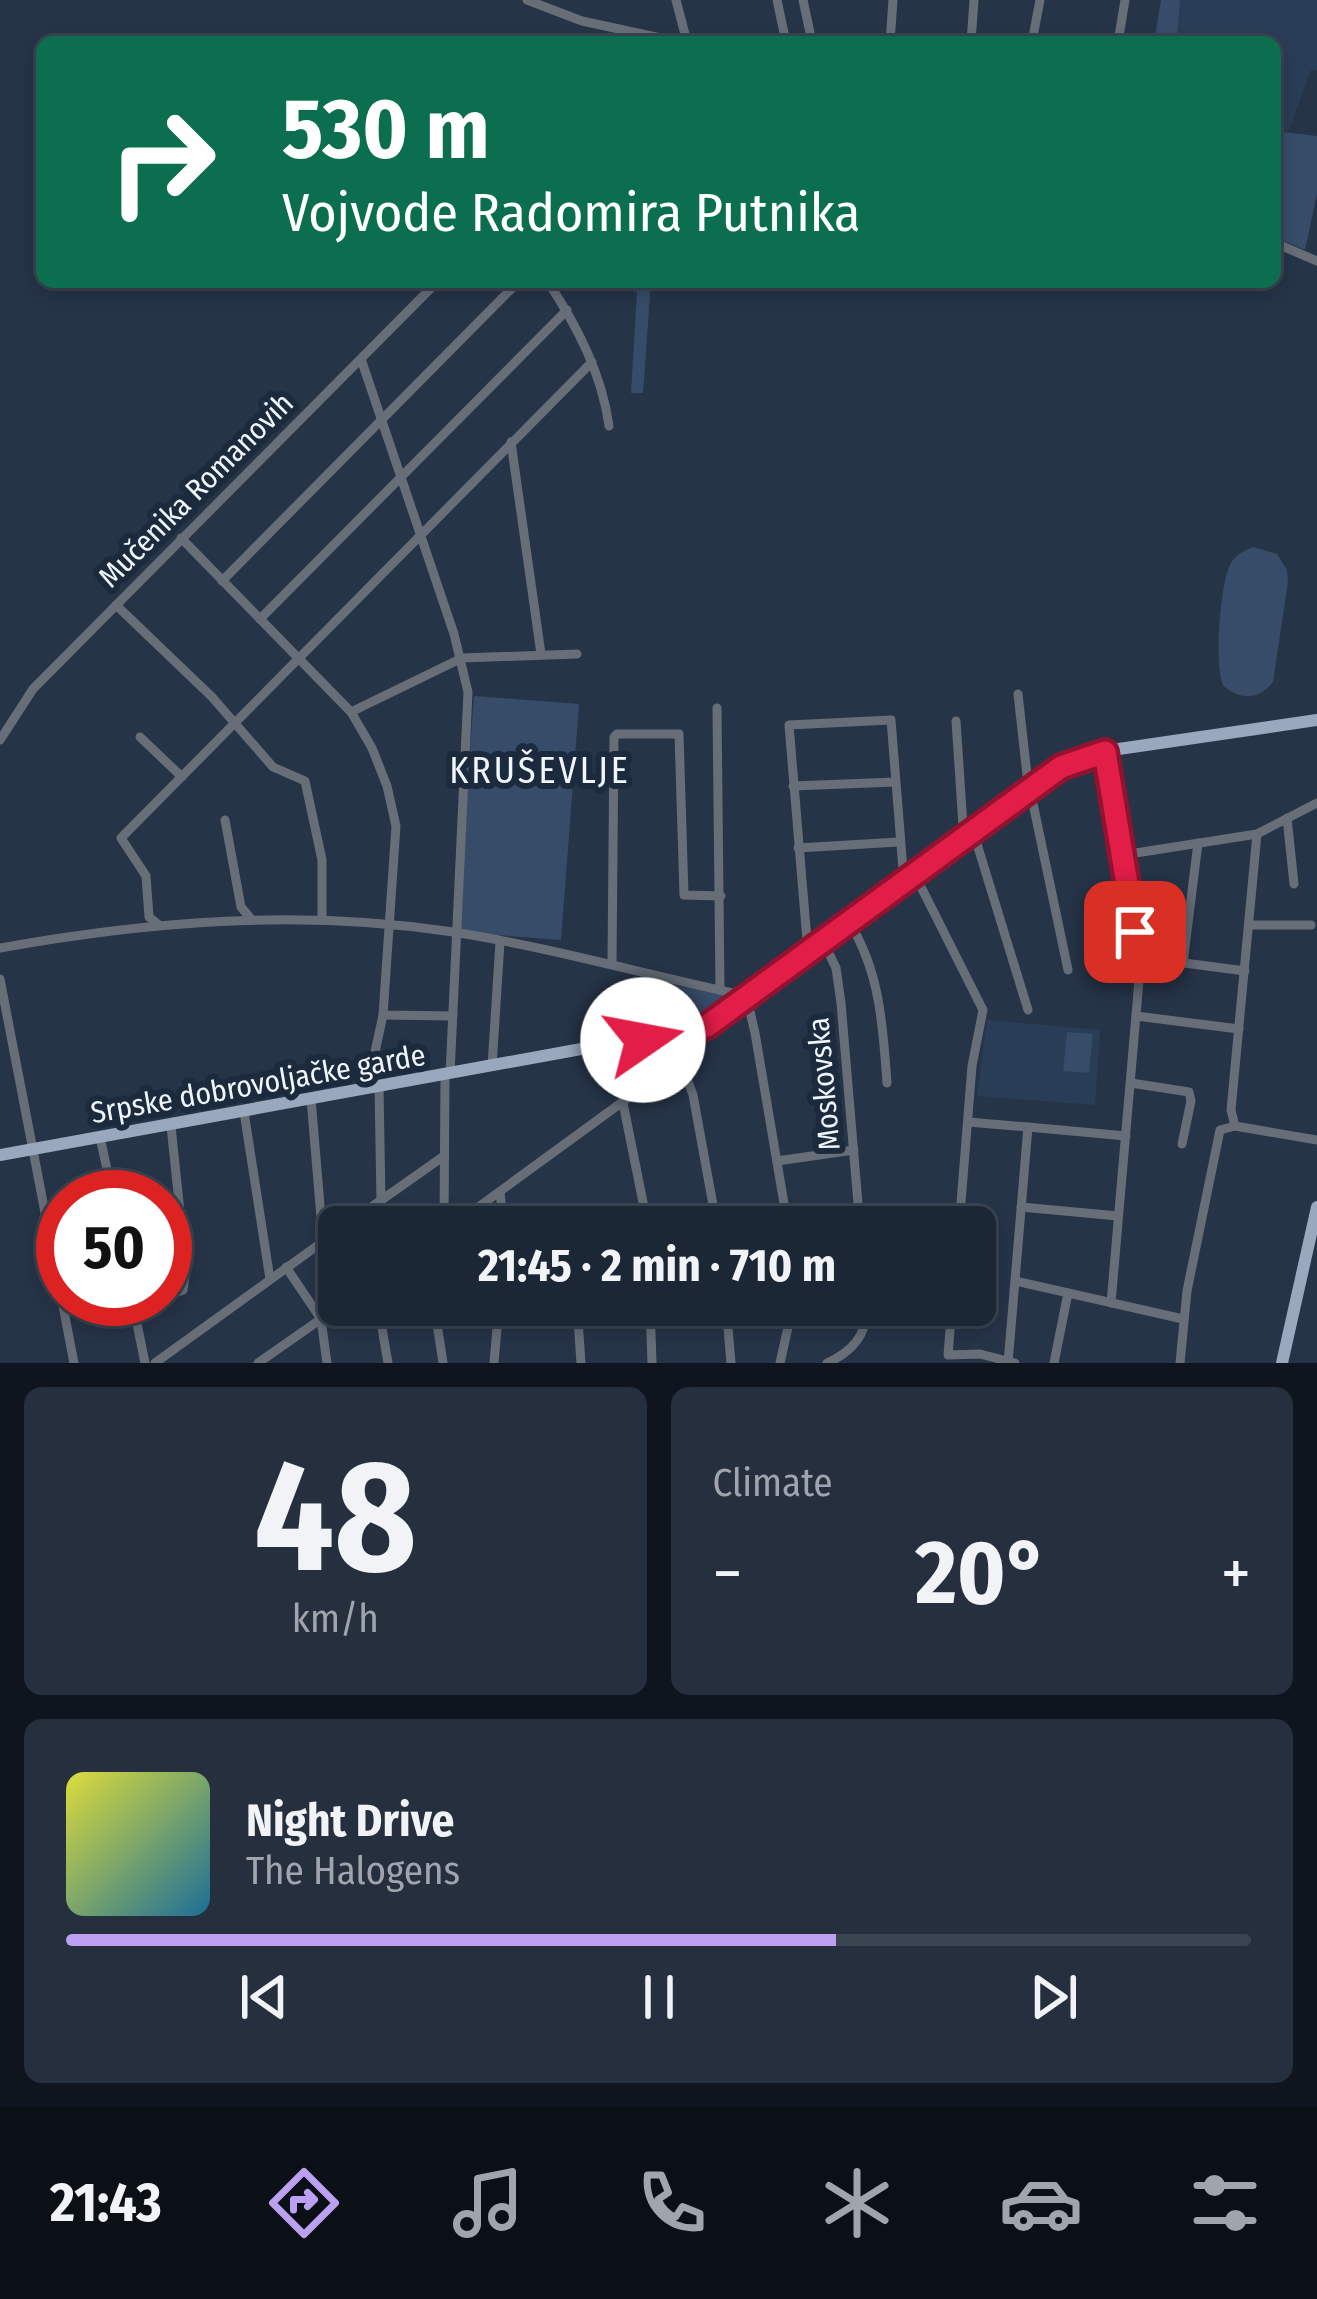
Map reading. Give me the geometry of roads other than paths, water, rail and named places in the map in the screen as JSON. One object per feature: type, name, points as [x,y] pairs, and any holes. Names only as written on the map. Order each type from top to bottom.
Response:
[{"type":"main road","name":"Srpske dobrovoljačke garde","points":[[0,1155],[707,1026],[1061,767],[1105,752],[1317,720]]},
{"type":"main road","points":[[1282,1363],[1317,1207]]},
{"type":"street","points":[[527,0],[604,26],[653,36]]},
{"type":"street","points":[[676,0],[682,36]]},
{"type":"street","points":[[777,0],[785,36]]},
{"type":"street","points":[[803,0],[811,36]]},
{"type":"street","points":[[890,36],[893,0]]},
{"type":"street","points":[[971,36],[974,0]]},
{"type":"street","points":[[1033,36],[1040,0]]},
{"type":"street","points":[[1119,36],[1125,0]]},
{"type":"street","points":[[602,36],[604,26]]},
{"type":"street","points":[[1281,246],[1317,261]]},
{"type":"street","name":"Mučenika Romanovih","points":[[0,740],[33,688],[431,288]]},
{"type":"street","points":[[222,581],[512,288]]},
{"type":"street","points":[[552,288],[592,362],[609,426]]},
{"type":"street","points":[[260,619],[567,310]]},
{"type":"street","points":[[362,359],[462,658],[469,717],[444,1156],[447,1206]]},
{"type":"street","points":[[151,922],[146,876],[122,838],[592,362]]},
{"type":"street","points":[[511,442],[542,655]]},
{"type":"street","points":[[181,538],[351,712],[387,785],[396,826],[373,1088],[381,1201]]},
{"type":"street","points":[[116,605],[273,767],[305,781],[322,860],[322,920]]},
{"type":"street","points":[[351,712],[462,658],[577,654]]},
{"type":"street","points":[[1018,694],[1031,790],[1068,970]]},
{"type":"street","points":[[717,708],[721,990]]},
{"type":"street","points":[[808,952],[789,725],[891,720],[898,842],[909,878],[983,1010],[974,1049],[961,1206]]},
{"type":"street","points":[[956,721],[963,826],[985,868],[1028,1010]]},
{"type":"street","points":[[612,964],[617,734],[679,734],[685,895],[721,896]]},
{"type":"street","points":[[140,737],[182,777]]},
{"type":"street","points":[[1105,752],[1139,958],[1111,1303]]},
{"type":"street","points":[[794,786],[896,782]]},
{"type":"street","points":[[1123,855],[1257,834],[1317,803]]},
{"type":"street","points":[[1287,818],[1294,884]]},
{"type":"street","points":[[225,820],[241,907],[251,919]]},
{"type":"street","points":[[1235,1126],[1231,1110],[1257,834]]},
{"type":"street","points":[[798,848],[898,842]]},
{"type":"street","points":[[1184,963],[1198,843]]},
{"type":"street","points":[[231,920],[241,907]]},
{"type":"street","points":[[0,948],[151,922],[322,920],[455,933],[721,990],[745,998],[785,1206]]},
{"type":"street","points":[[849,922],[874,981],[887,1082]]},
{"type":"street","points":[[1249,925],[1310,925]]},
{"type":"street","name":"Moskovska","points":[[823,940],[838,977],[858,1206]]},
{"type":"street","points":[[492,1066],[500,942]]},
{"type":"street","points":[[1139,958],[1244,971]]},
{"type":"street","points":[[0,979],[74,1363]]},
{"type":"street","points":[[383,1015],[453,1016]]},
{"type":"street","points":[[1136,1016],[1239,1029]]},
{"type":"street","points":[[480,1206],[680,1060],[707,1026]]},
{"type":"street","points":[[680,1060],[693,1095],[714,1206]]},
{"type":"street","points":[[1131,1083],[1190,1092],[1182,1144]]},
{"type":"street","points":[[311,1099],[320,1206]]},
{"type":"street","points":[[623,1103],[645,1206]]},
{"type":"street","points":[[244,1112],[270,1279]]},
{"type":"street","points":[[968,1122],[1126,1136]]},
{"type":"street","points":[[170,1126],[175,1170]]},
{"type":"street","points":[[1180,1363],[1183,1319],[1220,1130],[1235,1126],[1317,1140]]},
{"type":"street","points":[[950,1326],[948,1355],[1010,1362],[1028,1127]]},
{"type":"street","points":[[100,1137],[107,1170]]},
{"type":"street","points":[[777,1161],[854,1150]]},
{"type":"street","points":[[374,1206],[444,1156]]},
{"type":"street","points":[[500,1193],[502,1206]]},
{"type":"street","points":[[1021,1207],[1118,1216]]},
{"type":"street","points":[[155,1363],[318,1245]]},
{"type":"street","points":[[286,1267],[318,1315]]},
{"type":"street","points":[[1015,1281],[1183,1319]]},
{"type":"street","points":[[1054,1363],[1068,1293]]},
{"type":"street","points":[[258,1363],[272,1358],[318,1321]]},
{"type":"street","points":[[137,1326],[145,1363]]},
{"type":"street","points":[[322,1326],[327,1363]]},
{"type":"street","points":[[382,1326],[388,1363]]},
{"type":"street","points":[[437,1326],[443,1363]]},
{"type":"street","points":[[494,1363],[498,1326]]},
{"type":"street","points":[[578,1326],[580,1363]]},
{"type":"street","points":[[651,1326],[652,1363]]},
{"type":"street","points":[[727,1326],[731,1363]]},
{"type":"street","points":[[780,1363],[788,1326]]},
{"type":"street","points":[[827,1363],[849,1358],[866,1326]]},
{"type":"district","name":"KRUŠEVLJE","points":[[540,771]]}]
